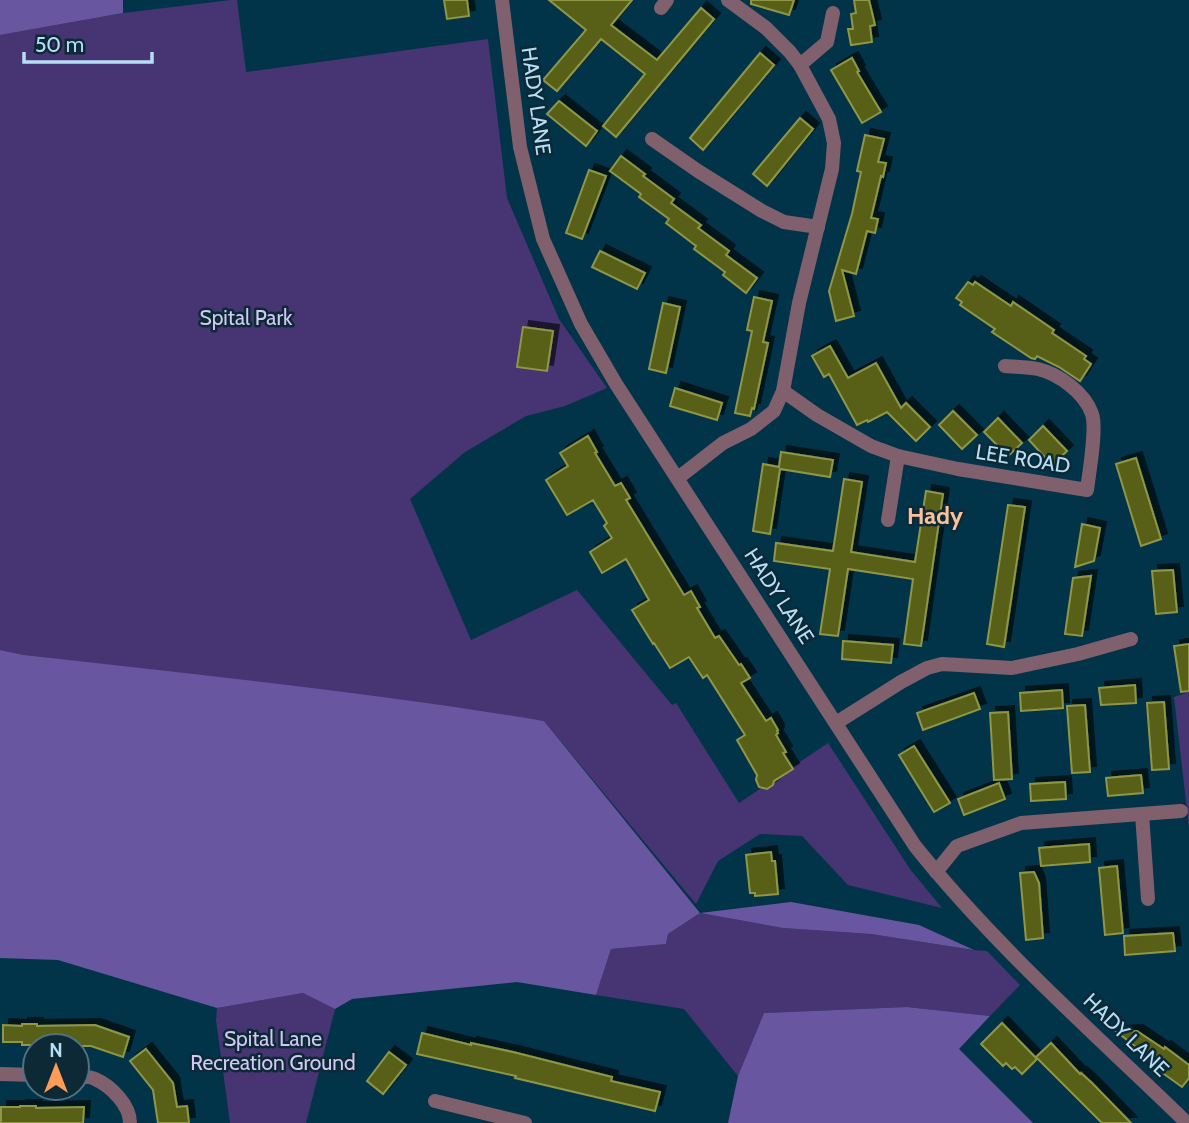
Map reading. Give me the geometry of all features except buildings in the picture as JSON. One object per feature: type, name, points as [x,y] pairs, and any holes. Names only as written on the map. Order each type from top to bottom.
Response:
[{"type":"street","name":"HADY LANE","points":[[502,0],[520,147],[543,239],[581,324],[616,384],[915,846],[1018,960],[1187,1123]]},
{"type":"street","points":[[678,478],[723,443],[751,429],[774,411],[783,391],[799,303],[832,169],[834,143],[829,119],[800,65],[765,28],[728,0]]},
{"type":"street","points":[[800,65],[827,42],[833,13]]},
{"type":"street","points":[[652,139],[762,211],[784,222],[818,227]]},
{"type":"street","name":"LEE ROAD","points":[[783,391],[817,415],[871,446],[898,456],[958,469],[1087,490],[1093,443],[1093,415],[1083,397],[1072,387],[1040,369],[1005,366]]},
{"type":"street","points":[[888,520],[898,456]]},
{"type":"street","points":[[836,723],[901,681],[927,668],[942,664],[1012,668],[1131,639]]},
{"type":"street","points":[[936,872],[957,846],[1021,823],[1181,811]]},
{"type":"street","points":[[1142,814],[1148,899]]},
{"type":"street","points":[[0,1074],[21,1075]]},
{"type":"street","points":[[91,1077],[117,1095],[130,1115],[131,1123]]},
{"type":"street","points":[[435,1101],[526,1123]]},
{"type":"green space","name":"Spital Park","points":[[237,0],[246,72],[488,39],[507,198],[559,319],[607,388],[565,406],[526,416],[465,452],[410,499],[471,640],[577,590],[672,705],[676,703],[739,803],[828,743],[910,869],[942,908],[848,885],[802,836],[760,834],[718,861],[696,904],[544,721],[0,650],[0,35],[123,13]]},
{"type":"green space","points":[[1189,692],[1189,828],[1174,697]]},
{"type":"green space","points":[[700,913],[783,928],[871,934],[987,951],[1020,985],[990,1016],[907,1007],[764,1013],[738,1076],[684,1009],[596,995],[611,949],[666,944],[668,934]]},
{"type":"green space","name":"Spital Lane Recreation Ground","points":[[303,993],[335,1009],[306,1123],[230,1123],[216,1020],[217,1008]]},
{"type":"shaded area","points":[[0,0],[123,0],[123,13],[0,35]]},
{"type":"shaded area","points":[[0,650],[350,693],[544,721],[700,913],[668,934],[666,944],[611,949],[596,995],[517,982],[352,999],[335,1009],[303,993],[217,1008],[58,960],[0,958]]},
{"type":"shaded area","points":[[791,902],[919,925],[974,950],[871,934],[783,928],[700,913]]},
{"type":"shaded area","points":[[907,1007],[990,1016],[959,1049],[1033,1123],[728,1123],[738,1076],[764,1013]]},
{"type":"district","name":"Hady","points":[[935,516]]}]
